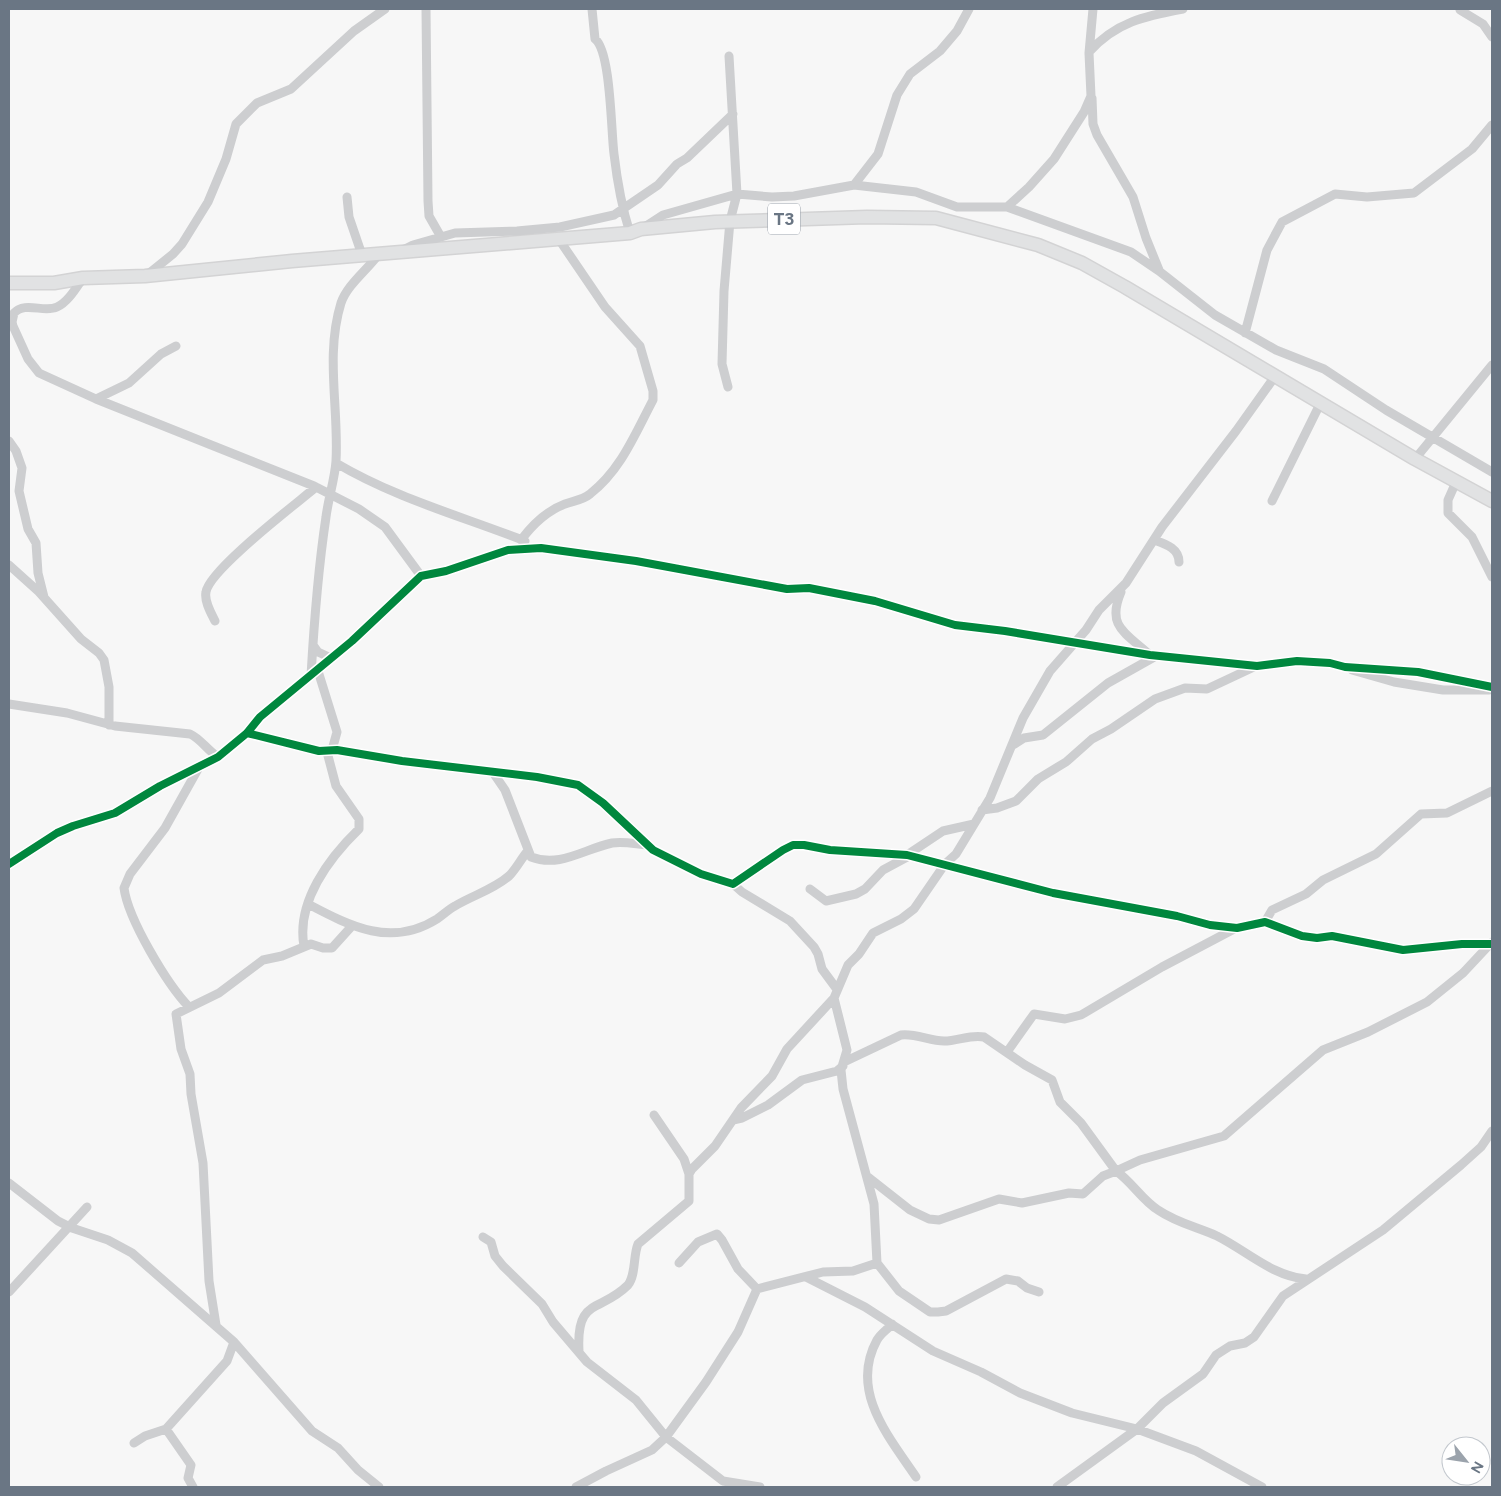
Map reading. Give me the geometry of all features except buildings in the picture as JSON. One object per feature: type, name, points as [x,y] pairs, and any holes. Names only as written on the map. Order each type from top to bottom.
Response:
[{"type":"highway","name":"T3","points":[[9,283],[54,283],[84,278],[145,276],[730,221],[867,217],[936,218],[1014,238],[1082,263],[1276,375],[1320,404],[1492,501]]},
{"type":"street","points":[[426,9],[428,201],[429,216],[441,237]]},
{"type":"street","points":[[592,9],[595,39],[599,42],[605,61],[614,153],[624,210],[635,231],[663,215],[737,194],[772,197],[794,196],[854,185],[916,192],[957,207],[1007,206],[1131,252],[1159,271],[1194,300],[1245,332],[1276,350],[1324,369],[1350,388],[1492,472]]},
{"type":"street","points":[[854,185],[878,154],[897,95],[910,74],[940,51],[957,31],[970,9]]},
{"type":"street","points":[[1093,9],[1089,52],[1093,124],[1097,135],[1134,197],[1146,238],[1159,271]]},
{"type":"street","points":[[1089,52],[1109,33],[1127,22],[1183,9]]},
{"type":"street","points":[[145,276],[173,254],[182,244],[208,202],[226,159],[236,124],[257,103],[291,89],[354,31],[382,10]]},
{"type":"street","points":[[1460,10],[1483,24],[1492,37]]},
{"type":"street","points":[[728,387],[722,364],[724,291],[730,221],[737,194],[729,56]]},
{"type":"street","points":[[1007,206],[1029,187],[1054,159],[1084,112],[1091,96]]},
{"type":"street","points":[[398,253],[413,245],[455,234],[560,227],[598,220],[624,210],[658,185],[677,164],[687,158],[733,114]]},
{"type":"street","points":[[1245,332],[1267,250],[1282,222],[1335,194],[1367,197],[1414,193],[1472,150],[1492,125]]},
{"type":"street","points":[[347,196],[348,217],[362,256]]},
{"type":"street","points":[[521,540],[533,524],[544,514],[563,504],[588,495],[607,478],[626,452],[653,400],[653,391],[640,346],[605,307],[558,238]]},
{"type":"street","points":[[304,946],[301,930],[308,904],[328,865],[347,840],[359,829],[360,825],[359,819],[336,786],[330,751],[337,732],[314,673],[313,645],[316,598],[329,494],[336,464],[336,411],[332,355],[336,320],[342,300],[378,255]]},
{"type":"street","points":[[84,278],[65,302],[56,307],[17,309],[12,322],[35,370],[96,400],[316,487],[359,509],[385,527],[421,576]]},
{"type":"street","points":[[96,400],[129,383],[161,354],[176,346]]},
{"type":"street","points":[[1415,459],[1492,364]]},
{"type":"street","points":[[1153,656],[1119,626],[1115,618],[1114,609],[1122,589],[1154,540],[1276,375]]},
{"type":"street","points":[[1272,501],[1320,404]]},
{"type":"street","points":[[9,441],[16,451],[22,468],[19,490],[28,529],[36,543],[38,573],[44,600]]},
{"type":"street","points":[[336,464],[359,477],[411,499],[541,548]]},
{"type":"street","points":[[1456,482],[1448,500],[1448,513],[1472,537],[1492,578]]},
{"type":"street","points":[[215,621],[206,598],[206,591],[215,576],[272,522],[316,487]]},
{"type":"street","points":[[1154,540],[1175,550],[1179,556],[1179,562]]},
{"type":"street","points":[[9,864],[57,833],[115,813],[160,786],[218,757],[247,733],[260,717],[352,641],[421,576],[446,571],[508,550],[541,548],[787,588],[809,588],[875,601],[955,626],[1076,642],[1153,656],[1256,666],[1297,661],[1330,663],[1372,677],[1412,686],[1443,690],[1492,689]]},
{"type":"street","points":[[9,565],[104,660],[108,671],[109,725]]},
{"type":"street","points":[[1039,1292],[1027,1288],[1018,1281],[1006,1279],[946,1311],[930,1312],[910,1301],[899,1291],[877,1262],[874,1204],[843,1089],[841,1078],[847,1047],[834,998],[836,988],[848,965],[859,954],[873,933],[901,919],[914,909],[945,864],[959,849],[990,798],[1023,718],[1050,671],[1076,642],[1099,610],[1122,589]]},
{"type":"street","points":[[313,645],[318,652],[331,658]]},
{"type":"street","points":[[1013,745],[1024,738],[1043,735],[1108,683],[1153,656]]},
{"type":"street","points":[[982,810],[997,808],[1016,801],[1038,779],[1066,762],[1092,739],[1111,729],[1155,699],[1184,688],[1207,689],[1256,666]]},
{"type":"street","points":[[1344,667],[1410,671],[1492,689]]},
{"type":"street","points":[[9,704],[67,713],[109,725],[190,734],[196,737],[207,750],[218,757]]},
{"type":"street","points":[[247,733],[298,748],[402,762],[492,771],[578,785],[604,803],[647,846],[683,866],[734,884],[742,892],[790,921],[814,947],[822,969],[836,988]]},
{"type":"street","points":[[189,1006],[156,960],[139,929],[124,888],[130,874],[165,828],[198,768]]},
{"type":"street","points":[[492,771],[506,790],[527,852],[535,859],[556,860],[611,843],[623,842],[647,846]]},
{"type":"street","points":[[1265,922],[1272,910],[1306,894],[1323,880],[1376,854],[1421,814],[1447,813],[1492,791]]},
{"type":"street","points":[[810,889],[826,901],[856,894],[871,884],[883,870],[943,831],[974,824]]},
{"type":"street","points":[[734,884],[793,845],[908,855],[1071,897],[1177,916],[1210,925],[1237,928]]},
{"type":"street","points":[[959,849],[958,860],[963,870]]},
{"type":"street","points":[[308,904],[351,927],[390,934],[423,926],[470,897],[491,889],[510,875],[527,852]]},
{"type":"street","points":[[1007,1052],[1034,1014],[1065,1019],[1081,1015],[1162,967],[1237,928],[1265,922],[1302,936],[1316,938],[1332,936],[1403,950],[1492,943]]},
{"type":"street","points":[[216,1325],[209,1282],[203,1163],[191,1094],[190,1074],[181,1050],[175,1017],[177,1012],[206,1001],[219,993],[263,960],[282,956],[311,944],[323,948],[332,948],[351,927]]},
{"type":"street","points":[[868,1177],[910,1210],[929,1219],[939,1220],[998,1199],[1022,1203],[1069,1193],[1083,1194],[1103,1176],[1140,1160],[1224,1136],[1324,1050],[1368,1032],[1427,1002],[1463,974],[1492,943]]},
{"type":"street","points":[[689,1174],[715,1146],[741,1108],[765,1084],[793,1042],[834,998]]},
{"type":"street","points":[[733,1120],[742,1118],[768,1105],[802,1080],[837,1071],[843,1064],[891,1038],[909,1034],[946,1041],[978,1035],[996,1043],[1052,1080],[1060,1102],[1082,1123],[1116,1171],[1132,1184],[1152,1206],[1172,1219],[1216,1235],[1248,1256],[1282,1273],[1306,1279]]},
{"type":"street","points":[[579,1351],[580,1325],[589,1307],[628,1285],[631,1280],[638,1244],[689,1201],[689,1174],[684,1159],[654,1115]]},
{"type":"street","points":[[1057,1487],[1137,1430],[1163,1403],[1203,1374],[1216,1355],[1230,1346],[1245,1343],[1254,1337],[1283,1296],[1306,1279],[1383,1230],[1481,1147],[1492,1131]]},
{"type":"street","points":[[9,1183],[51,1217],[69,1227],[108,1240],[132,1253],[234,1342],[312,1431],[338,1448],[358,1470],[379,1487]]},
{"type":"street","points":[[9,1292],[87,1207]]},
{"type":"street","points":[[679,1263],[698,1242],[716,1234],[722,1240],[738,1269],[757,1289]]},
{"type":"street","points":[[483,1237],[491,1242],[502,1266],[542,1304],[553,1322],[592,1367],[636,1400],[666,1437],[723,1481],[760,1487]]},
{"type":"street","points":[[757,1289],[824,1272],[852,1271],[877,1262]]},
{"type":"street","points":[[806,1277],[859,1303],[933,1351],[981,1372],[1020,1393],[1086,1418],[1137,1430],[1196,1452],[1262,1487]]},
{"type":"street","points":[[576,1487],[652,1450],[666,1437],[706,1382],[738,1332],[757,1289]]},
{"type":"street","points":[[892,1324],[879,1336],[872,1354],[868,1380],[870,1402],[878,1421],[916,1477]]},
{"type":"street","points":[[134,1443],[145,1436],[166,1429],[227,1361],[234,1342]]},
{"type":"street","points":[[166,1429],[191,1465],[188,1478],[192,1487]]},
{"type":"cycle path","points":[[9,864],[57,833],[115,813],[160,786],[218,757],[247,733],[260,717],[352,641],[421,576],[446,571],[508,550],[541,548],[636,561],[787,589],[809,588],[875,601],[955,625],[1005,631],[1150,655],[1257,666],[1297,661],[1330,663],[1345,667],[1418,672],[1492,687]]},
{"type":"cycle path","points":[[247,733],[319,751],[337,750],[402,761],[537,777],[578,785],[603,803],[653,850],[701,874],[733,884],[783,850],[793,845],[804,845],[830,850],[907,855],[1053,893],[1177,916],[1210,925],[1237,928],[1265,922],[1302,936],[1317,938],[1332,936],[1403,950],[1462,944],[1492,944]]}]
